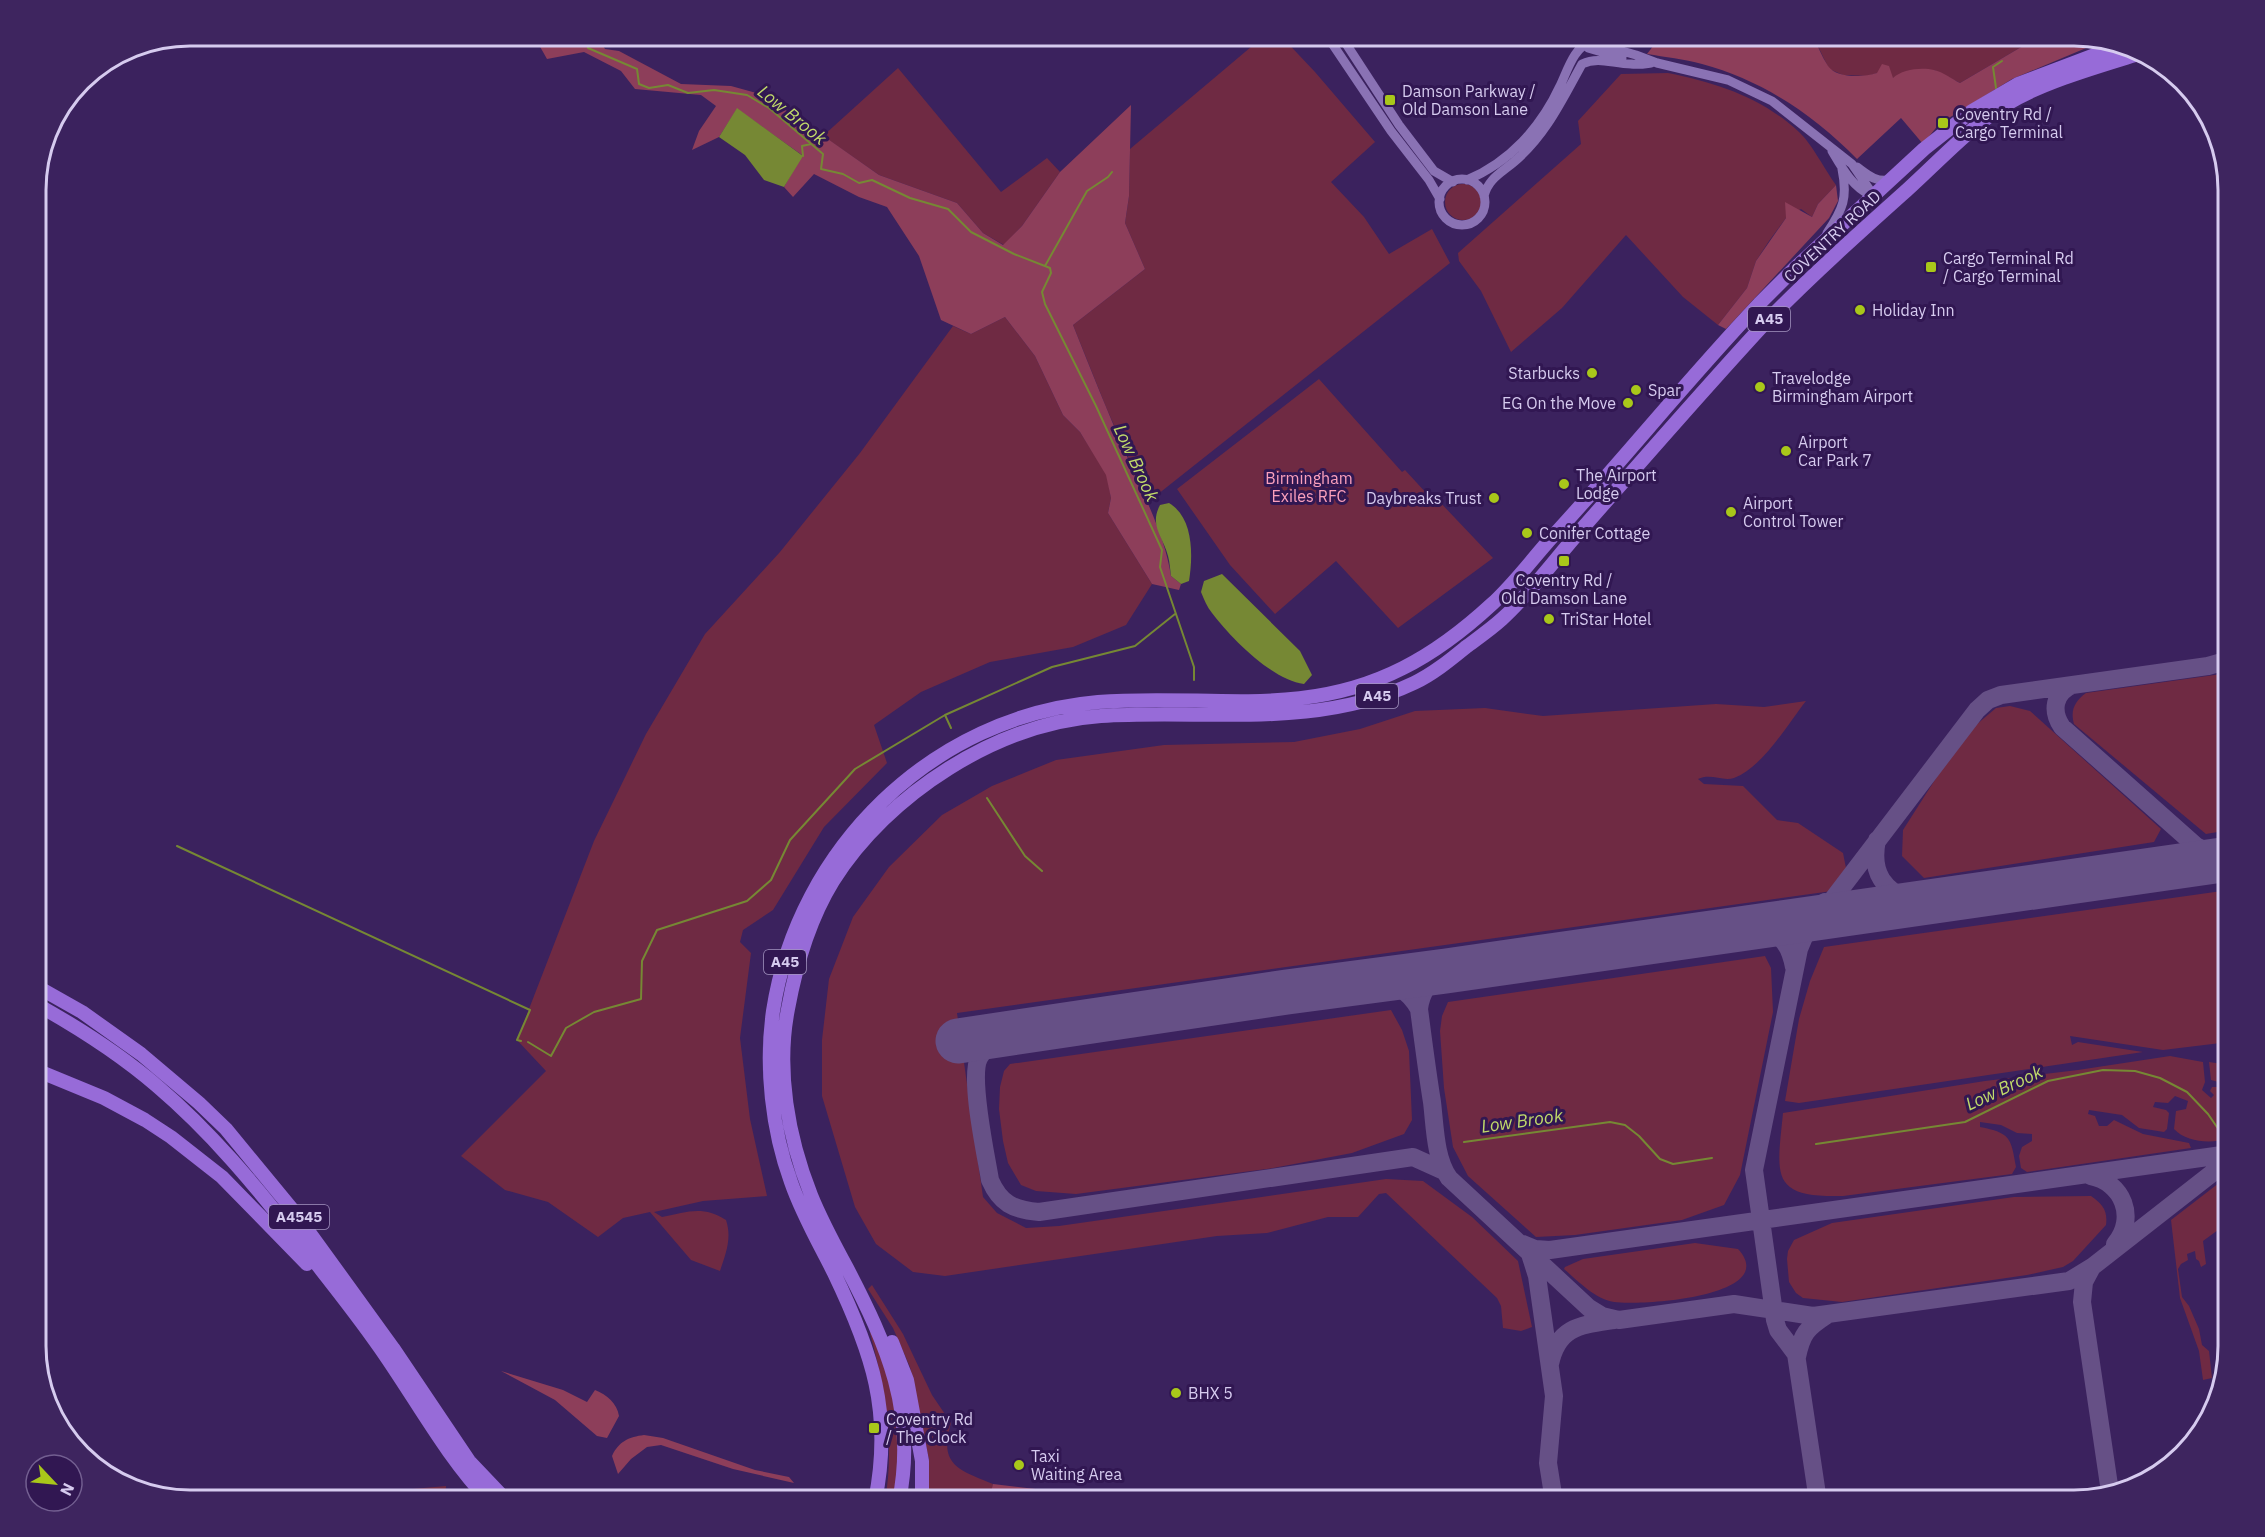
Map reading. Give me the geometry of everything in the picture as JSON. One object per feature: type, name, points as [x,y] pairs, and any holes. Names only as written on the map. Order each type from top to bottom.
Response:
[{"type":"highway","name":"COVENTRY ROAD","points":[[877,1490],[881,1468],[882,1434],[876,1377],[862,1336],[790,1180],[772,1100],[770,1052],[773,1013],[779,982],[807,901],[833,858],[869,814],[909,777],[948,751],[1012,720],[1046,710],[1094,702],[1144,699],[1260,702],[1338,692],[1374,681],[1421,658],[1493,603],[1748,315],[1924,149],[1972,111],[2018,84],[2107,50]]},
{"type":"highway","name":"COVENTRY ROAD","points":[[850,1274],[812,1198],[797,1155],[789,1123],[783,1053],[786,1014],[797,964],[817,911],[832,883],[873,828],[936,776],[988,747],[1049,726],[1095,716],[1162,713],[1267,715],[1313,712],[1359,702],[1414,682],[1450,660],[1504,617],[1767,321],[1810,277],[1988,117],[2009,102],[2031,92],[2129,57]]},
{"type":"highway","points":[[1874,196],[1881,198],[1887,196],[1954,139],[1988,117]]},
{"type":"highway","points":[[1874,196],[1886,208]]},
{"type":"highway","points":[[1748,315],[1874,210],[1886,208]]},
{"type":"highway","name":"A4545","points":[[47,992],[82,1012],[141,1054],[199,1102],[226,1130],[259,1167],[310,1233],[393,1348],[469,1461],[497,1490]]},
{"type":"highway","name":"A4545","points":[[47,1010],[77,1028],[155,1084],[195,1121],[256,1187],[354,1313],[459,1465],[480,1490]]},
{"type":"highway","points":[[47,1074],[123,1107],[190,1151],[235,1189],[354,1313]]},
{"type":"highway","points":[[850,1274],[865,1293],[891,1340],[907,1380],[922,1461],[922,1490]]},
{"type":"highway","name":"A45","points":[[850,1274],[884,1342],[901,1397],[904,1447],[901,1490]]},
{"type":"street","points":[[1335,46],[1391,131],[1429,180],[1440,199],[1445,217],[1452,223],[1466,224],[1475,221],[1482,214],[1485,205],[1484,196],[1476,184],[1467,180]]},
{"type":"street","points":[[1348,46],[1399,125],[1434,171],[1453,182]]},
{"type":"street","points":[[1440,199],[1444,189],[1453,182],[1467,180],[1495,166],[1518,147],[1536,127],[1557,94],[1580,46]]},
{"type":"street","points":[[1587,46],[1642,64]]},
{"type":"street","points":[[1605,46],[1744,87],[1781,108],[1830,148],[1874,179],[1879,181],[1893,179]]},
{"type":"street","points":[[1484,196],[1490,181],[1532,146],[1548,126],[1582,64],[1601,59],[1622,64],[1657,63]]},
{"type":"street","points":[[1830,148],[1842,169],[1860,189],[1874,196]]},
{"type":"street","points":[[1852,164],[1874,196]]},
{"type":"street","points":[[1820,245],[1843,208],[1845,187],[1842,169]]},
{"type":"green space","points":[[1252,46],[1290,46],[1375,142],[1331,182],[1364,217],[1389,254],[1432,229],[1450,263],[1148,502],[1073,325],[1145,269],[1125,223],[1129,196],[1130,149]]},
{"type":"green space","points":[[1818,46],[2023,46],[1960,83],[1934,70],[1893,78],[1877,73],[1868,76],[1843,75],[1829,69]]},
{"type":"green space","points":[[898,68],[1001,192],[1047,158],[1060,172],[1022,226],[1004,245],[983,233],[957,203],[879,175],[823,136]]},
{"type":"green space","points":[[1668,73],[1738,93],[1769,109],[1804,137],[1836,185],[1818,204],[1812,217],[1801,209],[1786,218],[1756,261],[1747,288],[1718,325],[1683,297],[1626,235],[1562,308],[1511,352],[1481,291],[1459,261],[1458,253],[1581,144],[1578,121],[1621,74]]},
{"type":"green space","points":[[1463,184],[1475,190],[1481,202],[1475,214],[1463,220],[1451,214],[1445,202],[1451,190]]},
{"type":"green space","points":[[1005,317],[1035,356],[1063,415],[1080,432],[1107,475],[1111,498],[1108,513],[1152,584],[1126,625],[1073,647],[990,662],[921,692],[874,725],[887,763],[824,827],[773,910],[743,930],[740,942],[751,953],[740,1038],[750,1119],[767,1196],[703,1201],[654,1212],[662,1217],[702,1211],[718,1215],[726,1220],[728,1239],[720,1271],[691,1260],[650,1212],[623,1218],[598,1237],[548,1202],[505,1190],[461,1156],[546,1071],[517,1040],[594,841],[646,734],[705,634],[780,552],[860,453],[953,326],[971,334]]},
{"type":"green space","name":"Birmingham Exiles RFC","points":[[1319,379],[1402,472],[1405,470],[1428,495],[1431,494],[1436,498],[1493,558],[1398,628],[1336,561],[1275,614],[1230,565],[1177,489]]},
{"type":"green space","points":[[2218,675],[2218,832],[2206,834],[2074,724],[2074,706],[2086,693]]},
{"type":"green space","points":[[1806,701],[1765,755],[1745,773],[1730,779],[1703,777],[1698,779],[1704,784],[1743,786],[1777,820],[1798,823],[1843,853],[1846,868],[1841,886],[1832,891],[957,1013],[983,1197],[997,1213],[1026,1228],[1059,1226],[1386,1179],[1423,1181],[1472,1217],[1518,1261],[1532,1327],[1521,1331],[1503,1328],[1501,1306],[1497,1298],[1386,1193],[1379,1194],[1358,1217],[1328,1217],[1267,1233],[1217,1236],[945,1276],[913,1272],[876,1244],[855,1207],[822,1096],[822,1040],[829,979],[853,917],[889,867],[942,815],[992,786],[1056,760],[1164,745],[1294,742],[1360,729],[1415,711],[1485,708],[1543,716],[1716,704],[1764,707]]},
{"type":"green space","points":[[2010,706],[2030,711],[2161,829],[2154,842],[1924,878],[1902,856],[1903,830],[1938,775],[1976,725],[1996,708]]},
{"type":"green space","points":[[2218,892],[2218,1043],[2163,1050],[2070,1036],[2072,1045],[2078,1042],[2143,1052],[1799,1103],[1785,1101],[1799,1019],[1810,981],[1824,947]]},
{"type":"green space","points":[[1765,956],[1771,968],[1773,1012],[1740,1175],[1724,1205],[1682,1220],[1575,1235],[1536,1237],[1468,1176],[1453,1147],[1444,1088],[1440,1031],[1442,1016],[1448,1002]]},
{"type":"green space","points":[[1391,1010],[1402,1030],[1409,1051],[1412,1120],[1404,1134],[1352,1153],[1273,1168],[1076,1194],[1036,1191],[1021,1185],[1008,1163],[999,1109],[1000,1087],[1004,1071],[1010,1064]]},
{"type":"green space","points":[[2170,1056],[2203,1062],[2205,1082],[2202,1090],[2211,1098],[2214,1095],[2210,1091],[2212,1087],[2218,1087],[2218,1140],[2193,1140],[2179,1134],[2174,1129],[2176,1111],[2186,1109],[2188,1101],[2175,1096],[2168,1103],[2155,1102],[2153,1107],[2169,1113],[2167,1129],[2164,1132],[2139,1128],[2122,1115],[2089,1110],[2088,1114],[2095,1116],[2099,1126],[2107,1126],[2114,1120],[2143,1134],[2189,1143],[2191,1148],[2027,1172],[2021,1168],[2019,1156],[2022,1147],[2032,1141],[2032,1134],[2017,1133],[2001,1125],[1980,1122],[1980,1127],[2003,1134],[2007,1138],[2016,1167],[2012,1174],[1843,1196],[1802,1193],[1790,1187],[1783,1178],[1779,1152],[1783,1113],[1985,1081]]},
{"type":"green space","points":[[2209,1062],[2218,1063],[2218,1082],[2211,1080]]},
{"type":"green space","points":[[2218,1184],[2218,1230],[2203,1241],[2206,1264],[2201,1267],[2196,1259],[2195,1251],[2187,1254],[2188,1260],[2178,1269],[2182,1297],[2189,1306],[2199,1329],[2202,1345],[2209,1351],[2212,1378],[2203,1380],[2199,1351],[2180,1298],[2171,1220]]},
{"type":"green space","points":[[2091,1196],[2103,1208],[2106,1225],[2073,1261],[2063,1267],[2027,1275],[1842,1302],[1803,1298],[1796,1293],[1789,1282],[1787,1259],[1788,1251],[1794,1240],[1832,1223],[2014,1197]]},
{"type":"green space","points":[[1695,1243],[1738,1249],[1746,1265],[1741,1278],[1725,1288],[1702,1295],[1676,1300],[1628,1303],[1614,1302],[1600,1297],[1564,1269],[1583,1259]]},
{"type":"green space","points":[[872,1285],[903,1334],[932,1395],[951,1423],[947,1448],[954,1464],[961,1470],[993,1484],[992,1490],[928,1490],[929,1460],[910,1367],[893,1328],[868,1289]]},
{"type":"green space","points":[[873,1331],[884,1364],[898,1421],[899,1451],[894,1490],[887,1490],[889,1458],[887,1416],[870,1333]]},
{"type":"green space","points":[[446,1486],[446,1490],[401,1490]]},
{"type":"shaded area","points":[[540,46],[603,46],[605,49],[619,51],[681,84],[731,86],[760,94],[879,175],[957,203],[983,233],[1003,245],[1022,226],[1060,172],[1131,105],[1129,196],[1125,223],[1145,269],[1073,325],[1114,427],[1154,517],[1171,576],[1181,584],[1179,590],[1152,584],[1108,513],[1111,498],[1106,475],[1080,432],[1063,415],[1035,356],[1005,317],[971,334],[941,320],[919,256],[887,207],[859,197],[814,174],[793,197],[784,187],[802,155],[737,109],[719,137],[692,150],[699,131],[716,106],[701,95],[635,89],[621,71],[584,52],[547,59]]},
{"type":"shaded area","points":[[1653,46],[1818,46],[1828,66],[1844,75],[1858,76],[1877,73],[1882,64],[1889,66],[1893,78],[1907,71],[1929,69],[1941,72],[1960,83],[2023,46],[2087,47],[2012,79],[1939,124],[1923,144],[1901,118],[1857,159],[1805,114],[1766,89],[1702,64],[1647,54]]},
{"type":"shaded area","points":[[737,108],[803,156],[784,187],[764,180],[745,155],[719,137]]},
{"type":"shaded area","points":[[1836,185],[1838,201],[1829,218],[1726,329],[1718,325],[1747,288],[1756,261],[1786,218],[1785,202],[1812,217],[1818,204]]},
{"type":"shaded area","points":[[1169,503],[1183,518],[1190,538],[1189,581],[1181,584],[1171,576],[1166,549],[1156,525],[1160,505]]},
{"type":"shaded area","points":[[1222,574],[1300,651],[1312,675],[1304,684],[1279,675],[1253,656],[1210,611],[1201,592],[1204,581]]},
{"type":"shaded area","points":[[501,1371],[563,1390],[587,1402],[595,1390],[611,1400],[619,1416],[607,1438],[597,1436],[555,1400]]},
{"type":"shaded area","points":[[644,1435],[663,1438],[755,1470],[789,1477],[794,1483],[733,1469],[661,1445],[647,1447],[631,1459],[618,1474],[612,1456],[615,1451],[625,1441]]},
{"type":"shaded area","points":[[993,1484],[1044,1490],[992,1490]]},
{"type":"waterway","name":"Low Brook","points":[[588,46],[588,48],[637,69],[639,84],[649,88],[668,85],[688,93],[714,90],[747,95],[769,108],[823,154],[821,169],[843,174],[859,183],[872,180],[910,198],[948,209],[971,232],[1014,254],[1050,268],[1051,273],[1042,292],[1045,304],[1096,406],[1162,550],[1160,567],[1194,667],[1194,680]]},
{"type":"waterway","points":[[1996,88],[1993,67],[2002,61]]},
{"type":"waterway","points":[[803,156],[802,146],[811,144]]},
{"type":"waterway","name":"Low Brook","points":[[1045,266],[1087,191],[1112,172]]},
{"type":"waterway","points":[[528,1042],[551,1056],[566,1028],[594,1012],[641,999],[642,961],[657,930],[747,901],[771,880],[790,840],[855,769],[945,715],[1052,667],[1135,646],[1175,614]]},
{"type":"waterway","points":[[945,715],[951,728]]},
{"type":"waterway","points":[[987,798],[1025,856],[1042,871]]},
{"type":"waterway","points":[[177,846],[530,1010],[517,1040],[521,1041]]},
{"type":"waterway","name":"Low Brook","points":[[1816,1144],[1965,1122],[2048,1081],[2103,1070],[2135,1071],[2160,1078],[2187,1092],[2218,1129]]},
{"type":"waterway","name":"Low Brook","points":[[1464,1142],[1610,1122],[1625,1125],[1639,1136],[1660,1159],[1673,1164],[1712,1158]]},
{"type":"taxiway","points":[[1816,1490],[1796,1354],[1778,1330],[1775,1320],[1754,1170],[1799,949],[1804,937],[1977,710],[1988,700],[2001,695],[2218,663]]},
{"type":"taxiway","points":[[2072,685],[2061,693],[2056,703],[2056,715],[2062,727],[2196,846],[2218,857]]},
{"type":"taxiway","points":[[1877,840],[1876,862],[1882,880],[1887,887],[1914,904]]},
{"type":"taxiway","points":[[1779,923],[1806,913],[1825,902]]},
{"type":"taxiway","points":[[1752,927],[1769,931],[1781,939],[1789,950],[1794,967]]},
{"type":"taxiway","points":[[1446,971],[1427,987],[1419,1009],[1436,1142],[1444,1170],[1449,1178],[1589,1308],[1602,1316],[1619,1320],[1734,1304],[1813,1316],[2069,1281],[2092,1267],[2218,1169]]},
{"type":"taxiway","points":[[1373,981],[1388,984],[1405,992],[1419,1009]]},
{"type":"taxiway","points":[[1012,1034],[993,1043],[982,1053],[976,1068],[976,1082],[979,1117],[990,1180],[1003,1200],[1015,1207],[1039,1212],[1413,1157],[1444,1171]]},
{"type":"taxiway","points":[[1523,1244],[1535,1249],[1550,1250],[2218,1156]]},
{"type":"taxiway","points":[[2090,1176],[2111,1186],[2123,1202],[2125,1223],[2122,1234],[2115,1244]]},
{"type":"taxiway","points":[[1530,1254],[1537,1276],[1554,1396],[1548,1463],[1552,1490]]},
{"type":"taxiway","points":[[2092,1267],[2084,1282],[2082,1302],[2109,1486]]},
{"type":"taxiway","points":[[1797,1357],[1806,1332],[1827,1315]]},
{"type":"taxiway","points":[[1550,1364],[1554,1351],[1565,1335],[1581,1326],[1614,1320]]},
{"type":"runway","points":[[958,1041],[1287,992],[2218,861]]},
{"type":"place","name":"Damson Parkway / Old Damson Lane","points":[[1390,100]]},
{"type":"place","name":"Coventry Rd / Cargo Terminal","points":[[1943,123]]},
{"type":"place","name":"Cargo Terminal Rd / Cargo Terminal","points":[[1931,267]]},
{"type":"place","name":"Holiday Inn","points":[[1860,310]]},
{"type":"place","name":"Starbucks","points":[[1592,373]]},
{"type":"place","name":"Travelodge Birmingham Airport","points":[[1760,387]]},
{"type":"place","name":"Spar","points":[[1636,390]]},
{"type":"place","name":"EG On the Move","points":[[1628,403]]},
{"type":"place","name":"Airport Car Park 7","points":[[1786,451]]},
{"type":"place","name":"The Airport Lodge","points":[[1564,484]]},
{"type":"place","name":"Daybreaks Trust","points":[[1494,498]]},
{"type":"place","name":"Airport Control Tower","points":[[1731,512]]},
{"type":"place","name":"Conifer Cottage","points":[[1527,533]]},
{"type":"place","name":"Coventry Rd / Old Damson Lane","points":[[1564,561]]},
{"type":"place","name":"TriStar Hotel","points":[[1549,619]]},
{"type":"place","name":"BHX 5","points":[[1176,1393]]},
{"type":"place","name":"Coventry Rd / The Clock","points":[[874,1428]]},
{"type":"place","name":"Taxi Waiting Area","points":[[1019,1465]]}]
